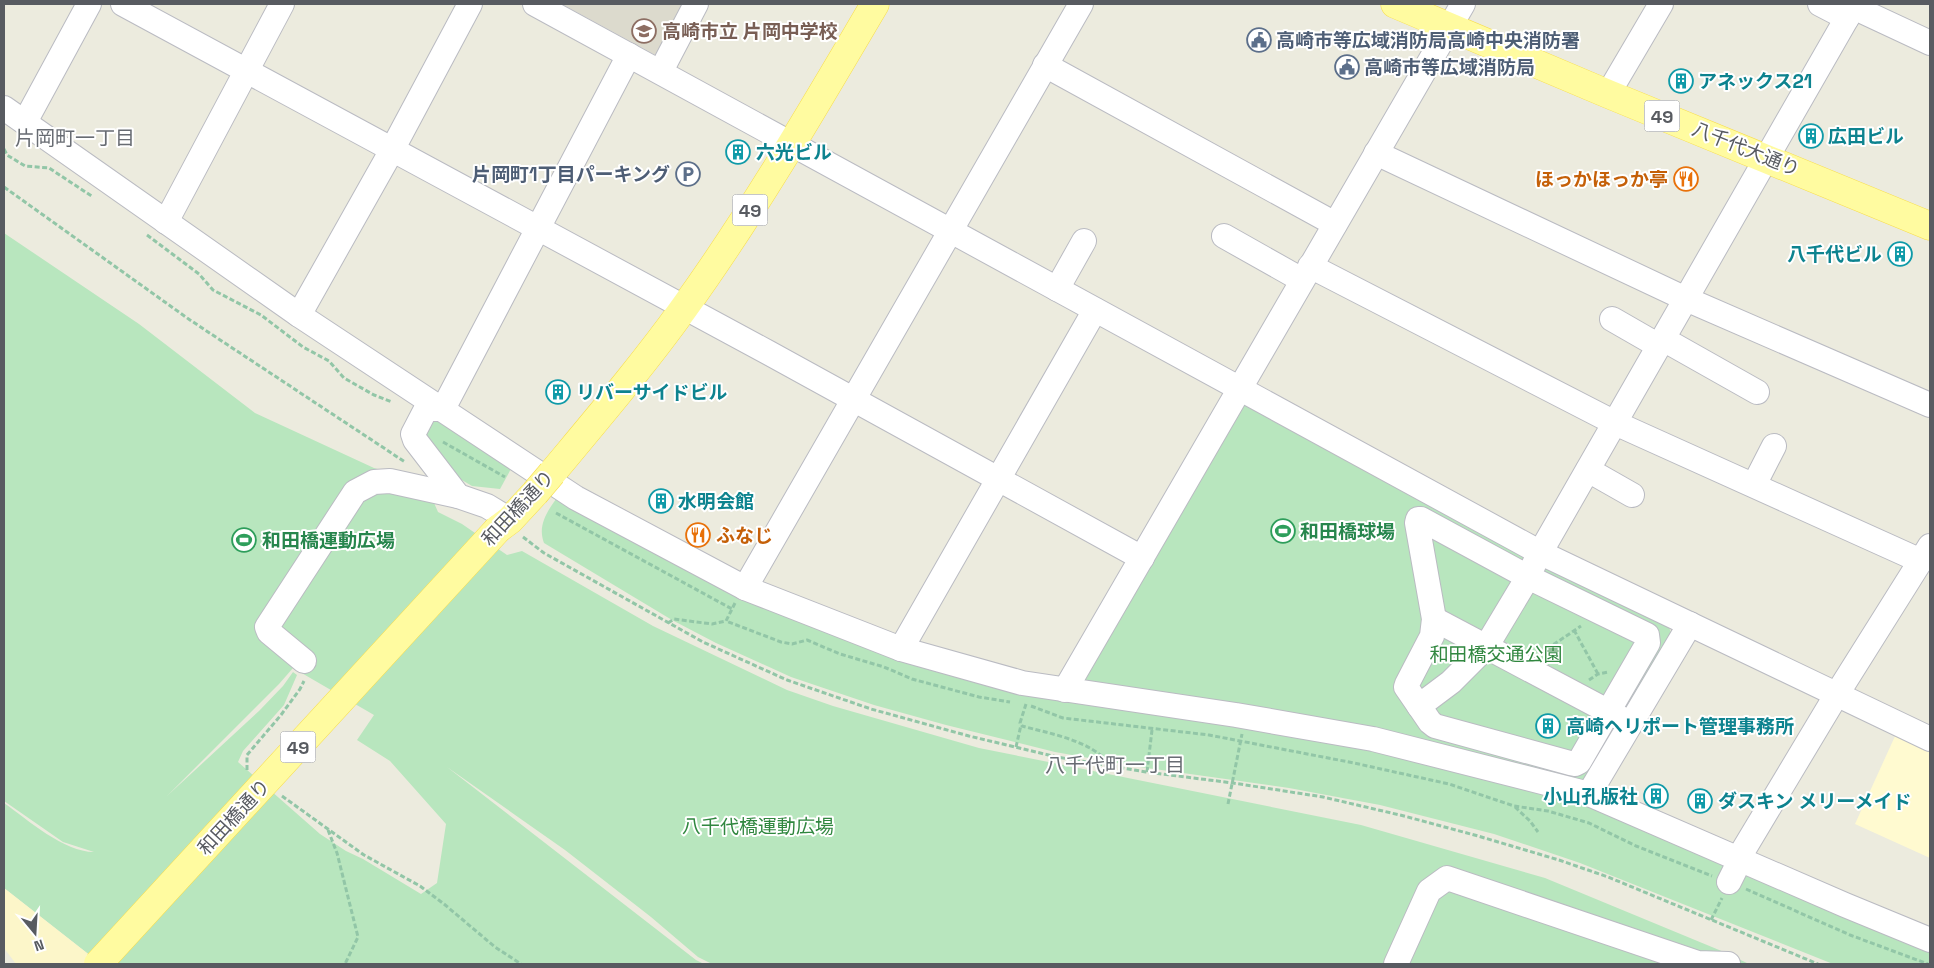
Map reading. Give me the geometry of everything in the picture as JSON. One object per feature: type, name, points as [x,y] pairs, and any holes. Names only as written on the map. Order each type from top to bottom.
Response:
[{"type":"main road","name":"和田橋通り","points":[[98,964],[510,528],[684,308],[792,145],[875,4]]},
{"type":"main road","name":"八千代大通り","points":[[1395,4],[1456,15],[1608,94],[1930,226]]},
{"type":"street","points":[[25,122],[89,4]]},
{"type":"street","points":[[123,4],[1142,558]]},
{"type":"street","points":[[166,222],[282,4]]},
{"type":"street","points":[[299,315],[392,150],[470,4]]},
{"type":"street","points":[[535,4],[1541,554],[1930,739]]},
{"type":"street","points":[[661,72],[696,4]]},
{"type":"street","points":[[744,587],[951,230],[1044,65],[1081,4]]},
{"type":"street","points":[[1608,94],[1662,4]]},
{"type":"street","points":[[1820,4],[1852,10],[1930,43]]},
{"type":"street","points":[[1419,706],[1451,682],[1486,647],[1528,577],[1759,169],[1768,158],[1852,10]]},
{"type":"street","points":[[1065,690],[1456,15]]},
{"type":"street","points":[[458,496],[415,440],[413,434],[432,413],[538,228],[628,55]]},
{"type":"street","points":[[1044,65],[1335,224]]},
{"type":"street","points":[[4,108],[299,315],[432,413],[576,498],[744,587],[901,649],[940,661],[1028,694],[1065,690],[1236,715],[1373,738],[1589,794],[1930,940]]},
{"type":"street","points":[[1376,153],[1686,299],[1930,405]]},
{"type":"street","points":[[1224,236],[1306,273],[1615,423],[1754,485],[1926,553],[1837,694],[1739,859],[1729,882]]},
{"type":"street","points":[[1057,289],[1084,241]]},
{"type":"street","points":[[901,649],[1095,310]]},
{"type":"street","points":[[1612,320],[1661,342],[1757,392]]},
{"type":"street","points":[[1754,485],[1774,446]]},
{"type":"street","points":[[1588,470],[1632,496]]},
{"type":"street","points":[[304,661],[269,632],[267,627],[355,492],[374,482],[390,481],[458,496],[487,506],[510,528]]},
{"type":"street","points":[[1418,519],[1422,519],[1528,577],[1647,635],[1648,643],[1579,762],[1575,764],[1435,726],[1430,722],[1406,688],[1432,636],[1434,619],[1417,523],[1418,519]]},
{"type":"street","points":[[1434,619],[1630,723]]},
{"type":"street","points":[[1589,794],[1690,624]]},
{"type":"street","points":[[1396,964],[1429,891],[1447,878],[1698,963],[1728,964]]},
{"type":"path","points":[[4,149],[8,155],[24,166],[50,168],[96,199]]},
{"type":"path","points":[[4,187],[190,320],[409,464]]},
{"type":"path","points":[[142,232],[198,274],[212,290],[261,315],[303,347],[329,361],[344,378],[374,395],[399,405],[432,413],[436,431],[444,444],[505,477]]},
{"type":"path","points":[[556,513],[732,609]]},
{"type":"path","points":[[510,528],[544,552],[703,642],[787,680],[871,709],[969,736],[1110,766],[1233,782],[1324,797],[1404,816],[1560,860],[1818,964]]},
{"type":"path","points":[[726,621],[744,587]]},
{"type":"path","points":[[1522,665],[1603,612]]},
{"type":"path","points":[[667,623],[674,620],[712,624],[726,621],[782,642],[792,644],[807,640],[840,654],[884,667],[912,679],[979,697],[1016,703]]},
{"type":"path","points":[[1574,630],[1598,674]]},
{"type":"path","points":[[253,774],[246,769],[247,755],[300,689],[306,676],[304,661]]},
{"type":"path","points":[[1579,696],[1590,678],[1598,674],[1610,672],[1628,677]]},
{"type":"path","points":[[1016,747],[1028,694],[1064,718],[1240,741],[1354,762],[1435,781],[1514,806],[1548,812],[1587,823],[1636,846],[1729,882],[1850,935],[1929,964]]},
{"type":"path","points":[[1021,724],[1022,726],[1075,742],[1106,759],[1110,766]]},
{"type":"path","points":[[1147,772],[1152,730]]},
{"type":"path","points":[[1228,804],[1240,741]]},
{"type":"path","points":[[276,791],[364,855],[420,886],[495,947],[521,964]]},
{"type":"path","points":[[1514,806],[1530,821],[1538,832]]},
{"type":"path","points":[[328,829],[339,862],[358,937],[346,964]]},
{"type":"shaded area","name":"高崎市立 片岡中学校","points":[[562,4],[690,4],[661,58]]},
{"type":"shaded area","points":[[1896,734],[1930,750],[1930,858],[1855,824]]},
{"type":"green space","name":"八千代橋運動広場","points":[[4,233],[139,324],[255,413],[374,468],[425,482],[438,512],[462,524],[507,555],[522,551],[653,626],[787,690],[833,706],[979,748],[1361,825],[1545,878],[1749,964],[712,964],[698,957],[651,917],[565,850],[447,767],[696,960],[704,964],[101,964],[4,888],[4,803],[59,841],[83,851],[94,852],[63,842],[4,801]],"holes":[[[293,668],[374,715],[357,740],[390,761],[446,824],[437,883],[421,894],[320,834],[238,762],[243,751],[284,705],[297,675],[293,672],[283,686],[259,711],[167,796]]]},
{"type":"green space","name":"和田橋交通公園","points":[[1249,404],[1668,625],[1672,635],[1583,782],[1085,684],[1082,676],[1240,406]]},
{"type":"green space","points":[[429,414],[512,467],[500,489],[472,486],[450,473],[416,436]]},
{"type":"green space","points":[[559,495],[847,638],[1302,735],[1565,795],[1930,950],[1930,964],[1833,964],[1580,863],[1494,834],[1380,805],[1289,788],[1140,767],[1055,752],[874,705],[791,677],[716,643],[672,620],[544,543],[542,536],[543,524]]},
{"type":"sand","points":[[4,888],[101,964],[16,964],[4,948]]},
{"type":"place","name":"高崎市立 片岡中学校","points":[[644,31]]},
{"type":"place","name":"高崎市等広域消防局高崎中央消防署","points":[[1259,40]]},
{"type":"place","name":"高崎市等広域消防局","points":[[1347,67]]},
{"type":"place","name":"アネックス21","points":[[1681,81]]},
{"type":"place","name":"広田ビル","points":[[1811,136]]},
{"type":"place","name":"六光ビル","points":[[738,152]]},
{"type":"place","name":"片岡町1丁目パーキング","points":[[688,174]]},
{"type":"place","name":"ほっかほっか亭","points":[[1686,179]]},
{"type":"place","name":"八千代ビル","points":[[1900,254]]},
{"type":"place","name":"リバーサイドビル","points":[[558,392]]},
{"type":"place","name":"水明会館","points":[[661,501]]},
{"type":"place","name":"和田橋球場","points":[[1283,531]]},
{"type":"place","name":"ふなじ","points":[[698,535]]},
{"type":"place","name":"和田橋運動広場","points":[[244,540]]},
{"type":"place","name":"高崎ヘリポート管理事務所","points":[[1548,726]]},
{"type":"place","name":"小山孔版社","points":[[1656,796]]},
{"type":"place","name":"ダスキン メリーメイド","points":[[1700,801]]},
{"type":"district","name":"片岡町一丁目","points":[[75,138]]},
{"type":"district","name":"八千代町一丁目","points":[[1115,765]]}]
